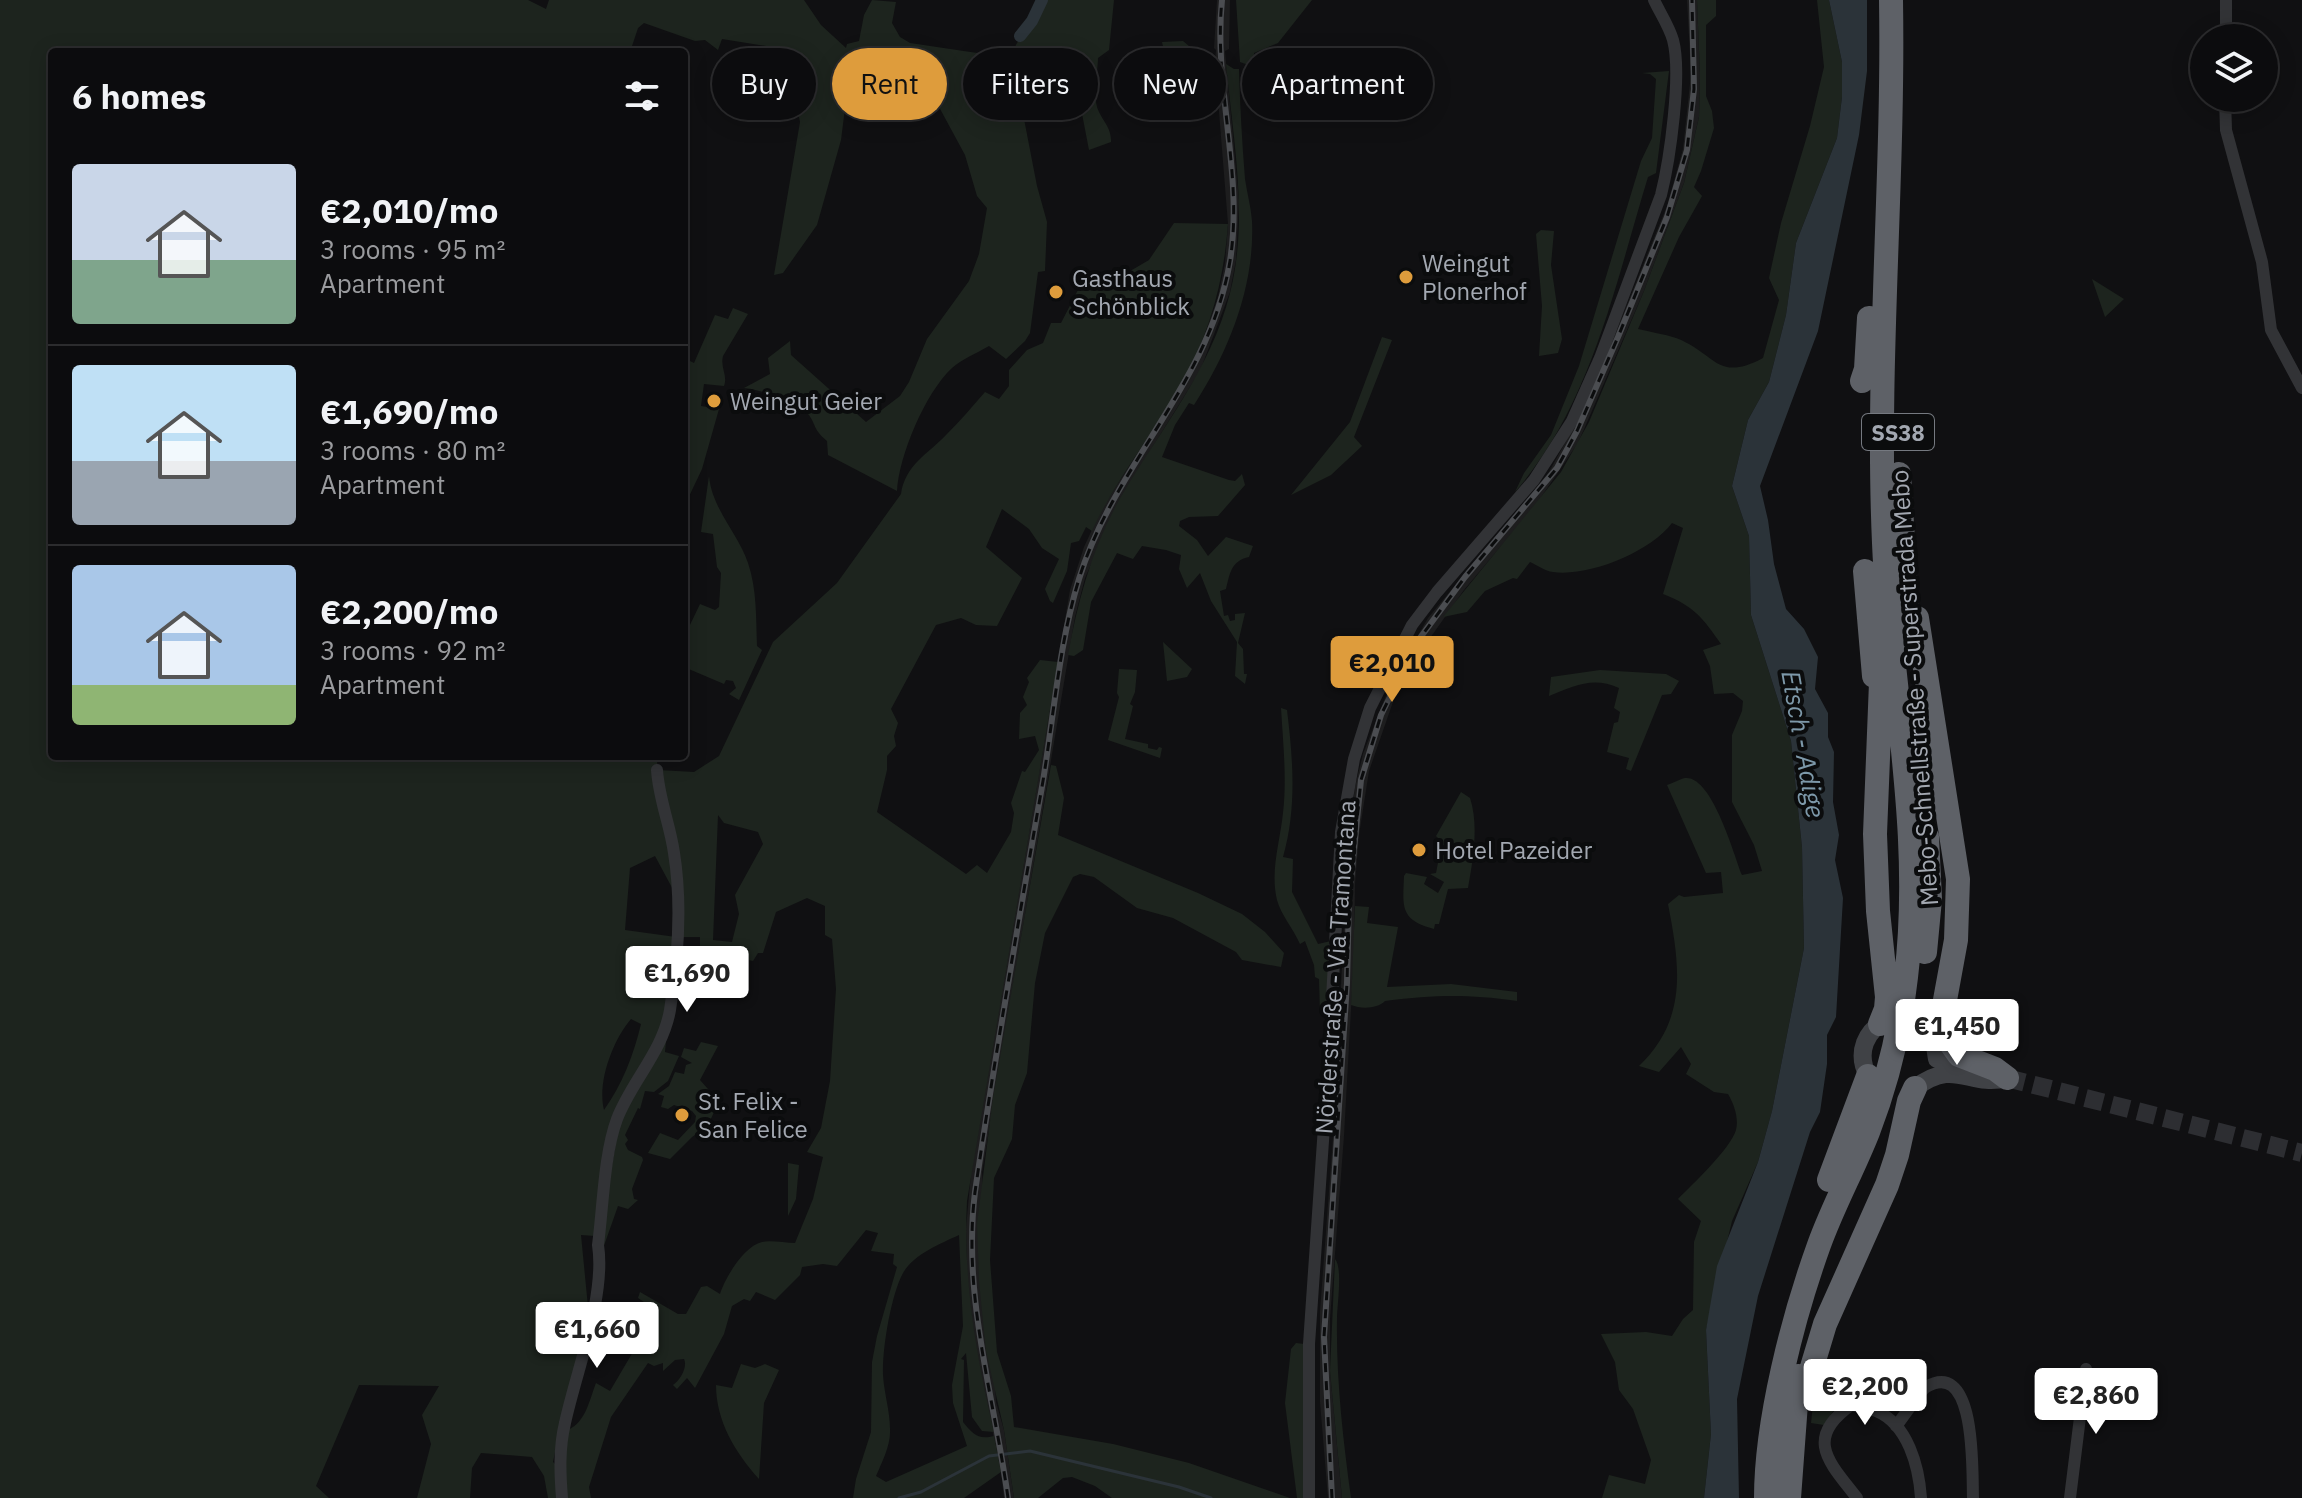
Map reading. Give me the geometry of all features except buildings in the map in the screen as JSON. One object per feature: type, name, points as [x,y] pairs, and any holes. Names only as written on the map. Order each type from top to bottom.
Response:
[{"type":"highway","name":"Mebo-Schnellstraße - Superstrada Mebo","points":[[1789,1498],[1783,1423],[1789,1347],[1880,1098],[1902,1004],[1910,938],[1912,848],[1884,543],[1884,350],[1891,0]]},
{"type":"highway","name":"Mebo-Schnellstraße - Superstrada Mebo","points":[[1830,1240],[1894,1102],[1908,1050],[1925,960],[1930,899],[1900,506],[1898,432],[1905,0]]},
{"type":"highway","points":[[1862,381],[1866,369],[1871,259],[1877,238],[1881,169],[1889,154]]},
{"type":"highway","points":[[1900,506],[1911,529],[1917,613],[1958,872],[1956,940],[1943,1025],[1959,1055],[1995,1069],[2007,1078]]},
{"type":"highway","points":[[1884,543],[1879,563],[1883,641],[1876,817],[1878,911],[1887,1021]]},
{"type":"highway","points":[[1865,571],[1874,674],[1870,803],[1876,817]]},
{"type":"highway","points":[[1932,1040],[1930,1011],[1952,965]]},
{"type":"highway","points":[[1868,1076],[1792,1278],[1769,1400],[1783,1423],[1803,1396],[1825,1324],[1887,1185],[1906,1110],[1923,1082]]},
{"type":"highway","name":"SS38","points":[[1766,1498],[1783,1423]]},
{"type":"main road","points":[[1868,1076],[1863,1064],[1863,1048],[1868,1035],[1887,1021]]},
{"type":"main road","points":[[1932,1040],[1955,1066],[2007,1078]]},
{"type":"main road","points":[[1923,1082],[1936,1065],[1932,1040]]},
{"type":"main road","points":[[1923,1082],[1951,1073],[1994,1081],[2007,1078]]},
{"type":"street","name":"Nörderstraße - Via Tramontana","points":[[1309,1498],[1309,1344],[1341,832],[1347,787],[1370,708],[1412,625],[1549,460],[1572,421],[1600,358],[1661,195],[1666,173],[1675,98],[1675,51],[1670,31],[1654,0]]},
{"type":"street","points":[[2226,0],[2226,24]]},
{"type":"street","points":[[2225,112],[2226,130],[2262,262],[2271,330],[2302,388]]},
{"type":"street","points":[[562,1498],[559,1468],[564,1426],[593,1307],[613,1133],[622,1108],[663,1034],[672,994],[678,915],[676,870],[670,832],[659,796],[657,770]]},
{"type":"street","points":[[2070,1498],[2086,1369]]},
{"type":"street","points":[[1896,1426],[1924,1388],[1939,1382],[1955,1388],[1964,1400],[1968,1415],[1973,1498]]},
{"type":"street","points":[[1857,1498],[1826,1459],[1824,1436],[1834,1416],[1851,1405],[1878,1412],[1896,1426],[1912,1451],[1921,1498]]},
{"type":"shaded area","points":[[0,0],[528,0],[546,9],[549,0],[804,0],[821,25],[846,48],[832,48],[832,120],[844,120],[841,140],[817,225],[783,273],[774,275],[800,120],[816,120],[816,48],[766,48],[722,39],[719,48],[715,48],[705,40],[695,41],[644,23],[638,28],[631,48],[48,48],[48,760],[655,760],[658,770],[694,772],[719,756],[773,642],[837,583],[901,494],[907,475],[918,461],[985,392],[999,399],[1009,386],[1009,370],[1027,350],[1043,343],[1051,323],[1061,323],[1079,288],[1101,288],[1149,260],[1174,223],[1228,224],[1214,306],[1192,364],[1092,531],[1086,527],[1079,541],[1071,543],[1067,571],[1053,603],[1045,589],[1059,559],[1042,548],[1029,529],[1002,509],[986,547],[1022,578],[997,626],[976,625],[961,618],[936,625],[891,709],[898,723],[894,736],[896,746],[887,756],[887,770],[877,812],[966,874],[977,865],[987,873],[1011,832],[1014,813],[1011,803],[1022,771],[1025,772],[1039,750],[1035,736],[1019,739],[1020,713],[1027,705],[1023,697],[1029,682],[1027,678],[1040,660],[1058,662],[967,1201],[967,1260],[972,1318],[994,1432],[982,1431],[972,1417],[966,1353],[961,1359],[964,1360],[963,1422],[976,1435],[994,1436],[1001,1472],[964,1498],[853,1498],[871,1432],[872,1362],[897,1267],[893,1264],[894,1254],[871,1251],[878,1233],[866,1230],[837,1266],[802,1267],[800,1275],[775,1300],[756,1292],[750,1301],[744,1299],[732,1306],[724,1334],[695,1388],[687,1378],[677,1389],[673,1385],[683,1373],[684,1359],[675,1360],[663,1371],[663,1363],[654,1366],[648,1363],[611,1417],[589,1487],[591,1498],[548,1498],[544,1476],[532,1457],[481,1453],[472,1468],[470,1498],[417,1498],[431,1444],[422,1415],[439,1386],[359,1385],[316,1486],[329,1498],[0,1498]],"holes":[[[718,815],[724,823],[758,832],[763,844],[735,895],[739,914],[732,942],[713,940]],[[655,856],[677,897],[676,937],[625,930],[630,868]],[[807,898],[825,906],[825,935],[832,939],[836,989],[830,1081],[821,1128],[807,1152],[823,1157],[813,1199],[795,1243],[766,1241],[755,1245],[736,1264],[720,1294],[707,1286],[701,1287],[686,1314],[678,1314],[640,1292],[638,1298],[657,1311],[610,1391],[596,1383],[582,1418],[564,1431],[559,1468],[553,1462],[588,1307],[581,1235],[595,1236],[624,1097],[598,1245],[600,1257],[618,1206],[628,1209],[638,1200],[634,1199],[632,1189],[643,1160],[628,1150],[625,1135],[640,1109],[645,1091],[654,1092],[668,1081],[679,1056],[665,1052],[676,937],[700,937],[700,946],[707,948],[704,956],[722,960],[729,956],[753,961],[758,953],[763,953],[776,912]],[[631,1019],[641,1024],[627,1069],[604,1110],[603,1087],[613,1050]],[[959,1235],[963,1326],[952,1385],[953,1403],[967,1446],[886,1482],[876,1476],[890,1435],[883,1364],[891,1308],[908,1266],[921,1255]]]},
{"type":"shaded area","points":[[872,0],[896,2],[892,23],[900,37],[910,43],[944,48],[846,48],[847,44],[859,41],[864,15]]},
{"type":"shaded area","points":[[1045,0],[1114,0],[1109,50],[1098,58],[1098,48],[1015,48]]},
{"type":"shaded area","points":[[1217,0],[1230,0],[1229,49],[1214,48]]},
{"type":"shaded area","points":[[1236,0],[1312,0],[1278,43],[1266,48],[1242,48],[1240,62]]},
{"type":"shaded area","points":[[1687,0],[1697,0],[1699,117],[1684,183],[1644,291],[1578,443],[1535,506],[1464,590],[1423,648],[1394,699],[1369,771],[1355,884],[1344,1136],[1330,1319],[1330,1371],[1342,1498],[1328,1498],[1320,1402],[1320,1311],[1335,1111],[1348,843],[1355,787],[1363,754],[1392,680],[1428,618],[1549,472],[1588,401],[1667,206],[1683,149],[1691,74]]},
{"type":"shaded area","points":[[1697,0],[1716,0],[1716,16],[1706,25],[1706,96],[1714,128],[1694,187],[1702,196],[1679,237],[1638,329],[1676,338],[1725,367],[1735,368],[1763,358],[1779,300],[1769,278],[1824,67],[1817,0],[1829,0],[1842,62],[1837,138],[1796,243],[1786,315],[1769,382],[1748,420],[1732,486],[1749,536],[1751,615],[1791,741],[1802,847],[1804,948],[1772,1111],[1758,1162],[1732,1221],[1706,1330],[1711,1434],[1704,1498],[1602,1498],[1609,1475],[1645,1484],[1651,1460],[1633,1409],[1619,1390],[1615,1362],[1601,1334],[1646,1332],[1672,1336],[1693,1310],[1694,1242],[1701,1221],[1678,1199],[1719,1156],[1736,1130],[1735,1111],[1728,1094],[1714,1092],[1686,1074],[1691,1064],[1681,1047],[1659,1072],[1639,1066],[1666,1030],[1673,1010],[1677,970],[1668,904],[1679,895],[1723,893],[1721,872],[1706,873],[1667,785],[1685,778],[1695,780],[1713,802],[1721,818],[1742,875],[1762,871],[1754,845],[1732,802],[1732,735],[1743,701],[1733,693],[1714,694],[1710,666],[1703,650],[1721,644],[1697,614],[1663,594],[1683,528],[1672,523],[1662,534],[1634,553],[1584,571],[1553,572],[1530,562],[1517,579],[1485,591],[1467,612],[1443,617],[1561,472],[1589,422],[1644,291],[1684,183],[1699,117]]},
{"type":"shaded area","points":[[1183,41],[1191,48],[1163,48],[1162,42]]},
{"type":"shaded area","points":[[947,49],[963,51],[963,120],[1024,120],[1047,222],[1045,271],[1038,272],[1030,333],[1025,341],[1006,359],[989,346],[965,359],[942,379],[932,393],[908,443],[897,491],[828,455],[827,441],[804,410],[779,397],[744,388],[770,374],[768,358],[790,341],[791,355],[866,422],[900,396],[927,339],[969,281],[979,254],[987,208],[977,196],[965,155],[946,120]]},
{"type":"shaded area","points":[[1226,62],[1239,202],[1236,260],[1230,292],[1200,371],[1122,496],[1085,578],[1075,617],[982,1172],[996,1402],[1004,1430],[1014,1498],[1004,1498],[976,1352],[967,1282],[966,1228],[971,1173],[1070,590],[1084,547],[1102,508],[1182,384],[1202,342],[1218,297],[1228,224],[1220,120],[1226,120]]},
{"type":"shaded area","points":[[1226,64],[1239,69],[1245,179],[1252,221],[1249,270],[1229,340],[1194,405],[1189,403],[1175,425],[1162,457],[1229,480],[1235,481],[1242,474],[1245,485],[1218,516],[1189,517],[1180,521],[1179,526],[1197,540],[1208,556],[1226,537],[1253,546],[1249,557],[1238,561],[1232,568],[1226,589],[1220,591],[1224,616],[1228,615],[1230,621],[1235,620],[1235,614],[1245,613],[1238,643],[1243,649],[1244,674],[1247,674],[1245,684],[1235,676],[1237,642],[1211,601],[1200,573],[1187,588],[1179,569],[1181,555],[1142,546],[1133,559],[1117,553],[1091,602],[1083,650],[1074,656],[1068,655],[1082,593],[1103,533],[1122,495],[1184,398],[1222,321],[1236,265],[1239,208]]},
{"type":"shaded area","points":[[1669,71],[1656,173],[1648,177],[1598,342],[1563,421],[1541,458],[1515,492],[1524,473],[1551,435],[1579,366],[1641,161],[1652,138],[1656,79],[1642,73]]},
{"type":"shaded area","points":[[1098,110],[1111,142],[1089,150],[1083,120],[1098,120]]},
{"type":"shaded area","points":[[1541,230],[1554,231],[1551,265],[1562,339],[1558,353],[1539,356],[1542,306],[1536,234]]},
{"type":"shaded area","points":[[2092,279],[2124,299],[2105,317]]},
{"type":"shaded area","points":[[733,308],[748,314],[723,356],[724,386],[704,384],[701,406],[719,409],[702,469],[688,499],[688,360],[694,363],[715,315],[728,319]]},
{"type":"shaded area","points":[[1382,337],[1392,340],[1354,437],[1362,446],[1331,475],[1291,495],[1350,422]]},
{"type":"shaded area","points":[[709,476],[715,499],[748,563],[755,594],[757,646],[762,650],[739,700],[729,694],[736,688],[733,681],[726,680],[724,684],[688,669],[688,618],[689,627],[700,604],[715,610],[719,607],[721,573],[717,567],[713,534],[701,532]]},
{"type":"shaded area","points":[[1163,642],[1192,669],[1187,677],[1167,681]]},
{"type":"shaded area","points":[[1119,669],[1137,670],[1125,739],[1148,744],[1148,748],[1162,748],[1160,758],[1108,740],[1119,697]]},
{"type":"shaded area","points":[[1600,670],[1666,674],[1679,681],[1671,694],[1662,695],[1631,771],[1626,769],[1629,758],[1607,752],[1620,712],[1614,708],[1619,688],[1592,683],[1549,696],[1551,677]]},
{"type":"shaded area","points":[[1281,708],[1287,710],[1292,784],[1290,820],[1283,857],[1293,859],[1292,892],[1318,944],[1331,941],[1326,1015],[1320,1013],[1319,979],[1315,977],[1305,941],[1300,944],[1281,911],[1275,889],[1285,787]]},
{"type":"shaded area","points":[[1051,765],[1056,766],[1064,798],[1058,835],[1242,914],[1265,932],[1284,953],[1281,967],[1242,960],[1236,952],[1173,918],[1137,908],[1094,877],[1080,874],[1073,877],[1045,933],[1035,983],[1027,1073],[1015,1105],[1012,1139],[994,1178],[990,1260],[997,1352],[1011,1396],[1014,1427],[1113,1444],[1189,1463],[1290,1498],[1112,1498],[1095,1486],[1072,1477],[1063,1478],[1038,1498],[1014,1498],[1004,1430],[986,1351],[977,1224],[993,1098]]},
{"type":"shaded area","points":[[1461,792],[1470,798],[1475,831],[1468,888],[1448,889],[1439,924],[1435,924],[1434,929],[1409,916],[1403,896],[1404,876],[1406,873],[1427,877],[1424,884],[1438,893],[1444,882],[1430,874],[1436,873],[1442,842],[1436,836]]},
{"type":"shaded area","points":[[1355,906],[1369,907],[1367,923],[1398,927],[1387,987],[1451,984],[1517,992],[1517,1001],[1451,996],[1385,1001],[1369,1008],[1351,1005]]},
{"type":"shaded area","points":[[701,1042],[718,1046],[700,1080],[715,1097],[712,1105],[716,1108],[707,1127],[670,1159],[648,1153],[660,1133],[678,1140],[695,1122],[696,1116],[692,1111],[674,1105],[668,1109],[661,1107],[664,1096],[658,1094],[669,1086],[675,1072],[684,1074],[686,1065],[692,1063],[681,1057],[684,1048],[696,1051]]},
{"type":"shaded area","points":[[788,1163],[799,1165],[796,1199],[788,1216]]},
{"type":"shaded area","points":[[1335,1259],[1339,1278],[1339,1386],[1351,1498],[1342,1498],[1330,1371]]},
{"type":"shaded area","points":[[1296,1343],[1304,1344],[1304,1498],[1297,1498],[1285,1403],[1291,1349]]},
{"type":"shaded area","points":[[741,1364],[755,1368],[765,1364],[779,1370],[764,1403],[759,1479],[728,1435],[719,1411],[716,1385],[732,1388]]},
{"type":"shaded area","points":[[1834,1384],[1836,1407],[1824,1425],[1811,1423],[1815,1385]]},
{"type":"water","name":"Etsch - Adige","points":[[1829,0],[1867,0],[1867,71],[1859,135],[1818,331],[1760,486],[1774,564],[1786,609],[1804,629],[1818,657],[1815,689],[1828,713],[1828,737],[1834,752],[1833,802],[1839,835],[1835,860],[1843,898],[1836,1017],[1827,1035],[1827,1064],[1820,1112],[1810,1132],[1758,1296],[1737,1399],[1739,1498],[1704,1498],[1711,1434],[1706,1330],[1717,1266],[1758,1162],[1772,1111],[1804,948],[1802,847],[1791,741],[1751,615],[1749,536],[1732,486],[1748,420],[1769,382],[1786,315],[1796,243],[1837,138],[1842,62]]},
{"type":"waterway","points":[[1020,36],[1032,21],[1042,0]]},
{"type":"waterway","points":[[899,1498],[921,1492],[989,1456],[1030,1451],[1179,1487],[1211,1498]]},
{"type":"tunnel","points":[[2007,1078],[2302,1153]]},
{"type":"railway","points":[[1008,1498],[976,1308],[972,1231],[975,1192],[1072,604],[1095,537],[1203,347],[1219,306],[1230,261],[1233,196],[1221,65],[1222,0]]},
{"type":"railway","points":[[1332,1498],[1324,1337],[1347,983],[1349,899],[1361,780],[1381,715],[1417,642],[1465,577],[1557,468],[1577,431],[1618,337],[1667,217],[1687,150],[1694,89],[1692,0]]},
{"type":"place","name":"Weingut Plonerhof","points":[[1406,277]]},
{"type":"place","name":"Gasthaus Schönblick","points":[[1056,292]]},
{"type":"place","name":"Weingut Geier","points":[[714,401]]},
{"type":"place","name":"Hotel Pazeider","points":[[1419,850]]},
{"type":"place","name":"St. Felix - San Felice","points":[[682,1115]]}]
